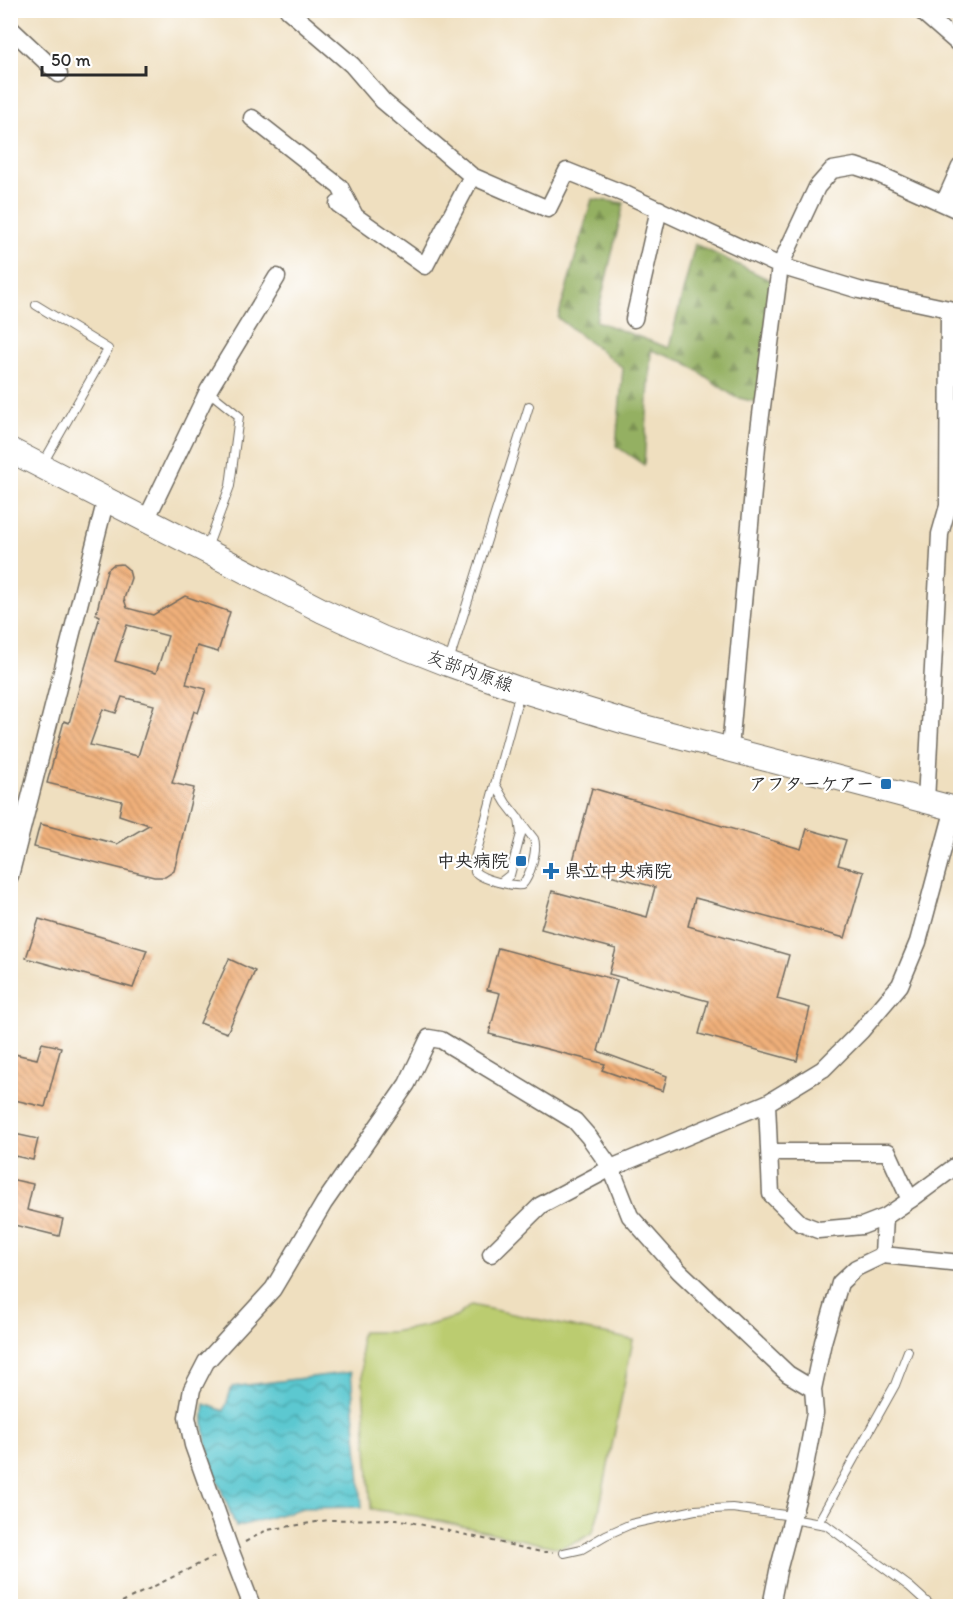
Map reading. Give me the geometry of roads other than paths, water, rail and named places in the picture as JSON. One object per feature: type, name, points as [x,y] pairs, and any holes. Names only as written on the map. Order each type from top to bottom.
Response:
[{"type":"main road","name":"友部内原線","points":[[10,450],[323,611],[382,638],[448,664],[521,690],[629,723],[957,809]]},
{"type":"street","points":[[288,10],[352,65],[383,101],[472,176],[548,209],[567,171],[659,209],[780,266],[859,290],[949,309],[948,506],[940,534],[926,801]]},
{"type":"street","points":[[921,10],[960,45]]},
{"type":"street","points":[[10,28],[59,74]]},
{"type":"street","points":[[252,118],[340,187],[356,217]]},
{"type":"street","points":[[730,749],[757,446],[780,266],[817,187],[832,170],[855,166],[876,173],[960,211]]},
{"type":"street","points":[[944,203],[960,167]]},
{"type":"street","points":[[338,204],[425,266],[472,176]]},
{"type":"street","points":[[634,319],[659,209]]},
{"type":"street","points":[[146,520],[208,391],[278,278]]},
{"type":"street","points":[[10,876],[106,499]]},
{"type":"street","points":[[491,1254],[541,1204],[611,1168],[766,1102],[823,1069],[861,1031],[900,985],[918,942],[957,809]]},
{"type":"street","points":[[252,1606],[191,1436],[187,1417],[192,1389],[206,1362],[273,1289],[324,1203],[407,1084],[429,1038],[441,1040],[575,1121],[611,1168],[630,1216],[679,1271],[788,1374],[813,1389]]},
{"type":"street","points":[[766,1102],[771,1194],[800,1224],[818,1230],[862,1226],[885,1216],[960,1163]]},
{"type":"street","points":[[770,1152],[888,1152],[910,1200]]},
{"type":"street","points":[[883,1255],[885,1216]]},
{"type":"street","points":[[771,1606],[778,1570],[803,1477],[815,1413],[813,1389],[823,1342],[840,1283],[856,1268],[883,1255],[960,1263]]},
{"type":"lane","points":[[36,305],[108,349],[42,465]]},
{"type":"lane","points":[[205,551],[230,486],[239,416],[208,391]]},
{"type":"lane","points":[[448,664],[529,406]]},
{"type":"lane","points":[[495,784],[536,845],[526,880],[522,885],[479,877],[474,868],[495,784],[521,690]]},
{"type":"lane","points":[[501,882],[510,875],[521,834],[518,819]]},
{"type":"lane","points":[[818,1523],[895,1385],[908,1351]]},
{"type":"lane","points":[[564,1553],[582,1549],[631,1524],[695,1510],[732,1509],[785,1515],[792,1519],[826,1525],[910,1587],[931,1606]]},
{"type":"water","points":[[351,1372],[362,1507],[303,1508],[236,1527],[208,1451],[205,1435],[205,1404],[224,1411],[232,1387]]},
{"type":"place","name":"アフターケアー","points":[[886,784]]},
{"type":"place","name":"中央病院","points":[[521,861]]},
{"type":"place","name":"県立中央病院","points":[[551,871]]}]
